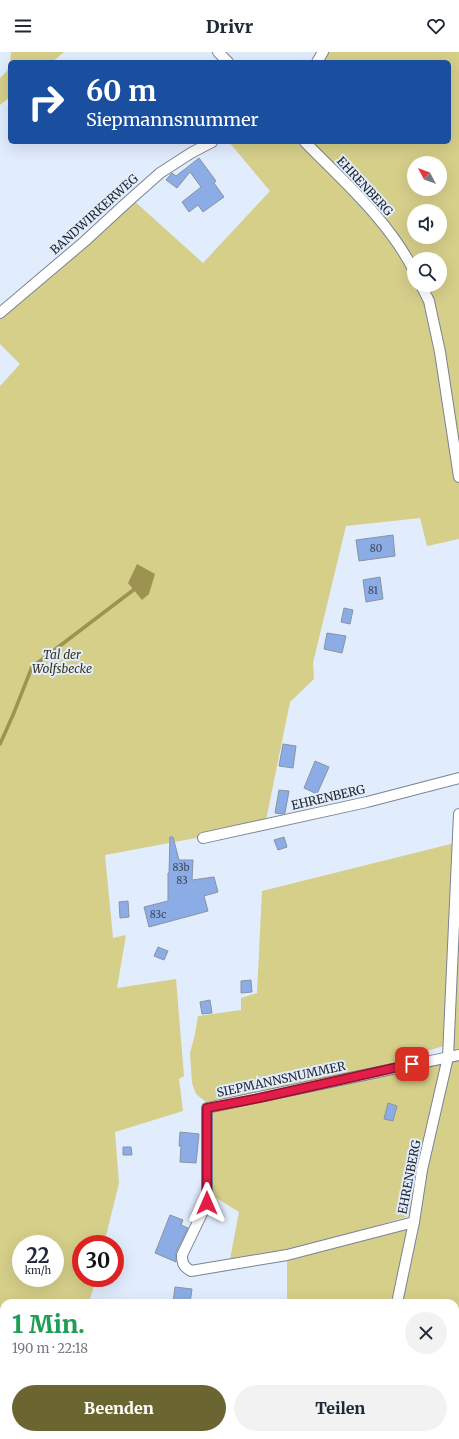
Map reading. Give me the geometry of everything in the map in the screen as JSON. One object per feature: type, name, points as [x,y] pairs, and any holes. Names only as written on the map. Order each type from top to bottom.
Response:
[{"type":"street","points":[[218,52],[226,60]]},
{"type":"street","name":"BANDWIRKERWEG","points":[[0,313],[85,241],[160,173],[208,144]]},
{"type":"street","name":"EHRENBERG","points":[[307,144],[362,200],[390,233],[407,259]]},
{"type":"street","points":[[424,292],[429,301],[440,352],[459,477]]},
{"type":"street","name":"EHRENBERG","points":[[203,838],[368,802],[459,778]]},
{"type":"street","name":"EHRENBERG","points":[[398,1299],[414,1222],[422,1170],[448,1057],[459,814]]},
{"type":"street","points":[[448,1057],[459,1055]]},
{"type":"street","name":"SIEPMANNSNUMMER","points":[[414,1222],[287,1255],[191,1271],[184,1267],[182,1262],[182,1255],[207,1203],[207,1108],[448,1057]]},
{"type":"green space","points":[[11,52],[64,52],[54,60],[10,60]]},
{"type":"green space","name":"Tal der Wolfsbecke","points":[[319,52],[459,52],[459,539],[427,546],[420,518],[346,526],[313,663],[314,679],[290,702],[265,825],[105,855],[113,938],[126,935],[117,988],[176,979],[184,1076],[179,1079],[183,1111],[115,1132],[119,1183],[106,1235],[72,1235],[72,1287],[93,1287],[90,1299],[0,1299],[0,386],[20,364],[0,344],[0,315],[132,199],[203,263],[270,191],[231,144],[451,144],[451,60],[313,60]]},
{"type":"green space","points":[[8,68],[8,99],[0,105],[0,78]]},
{"type":"green space","points":[[459,841],[459,1299],[287,1299],[287,1253],[416,1217],[449,1055]]},
{"type":"green space","points":[[455,843],[447,1045],[420,1053],[420,1060],[442,1063],[412,1211],[406,1217],[287,1252],[230,1259],[239,1212],[213,1196],[210,1110],[262,1100],[258,1075],[256,1076],[256,1096],[206,1102],[196,1094],[192,1083],[190,1053],[198,1016],[241,1010],[241,998],[257,993],[262,891]]},
{"type":"shaded area","points":[[137,564],[155,574],[149,594],[142,600],[128,583]]},
{"type":"building","points":[[199,158],[216,181],[214,183],[224,197],[203,212],[198,205],[189,212],[182,202],[201,187],[190,172],[177,188],[166,180],[172,173],[176,176]]},
{"type":"building","points":[[393,535],[395,556],[359,561],[356,540]]},
{"type":"building","points":[[380,577],[383,599],[366,602],[363,580]]},
{"type":"building","points":[[344,608],[353,610],[350,624],[341,622]]},
{"type":"building","points":[[327,633],[346,636],[342,653],[324,649]]},
{"type":"building","points":[[283,744],[296,746],[293,768],[279,766]]},
{"type":"building","points":[[315,761],[329,767],[317,794],[304,788]]},
{"type":"building","points":[[279,790],[289,791],[285,813],[282,814],[275,813]]},
{"type":"building","points":[[170,837],[173,837],[179,860],[193,860],[192,880],[214,877],[218,892],[204,896],[208,911],[149,927],[144,907],[168,901]]},
{"type":"building","points":[[284,837],[287,847],[278,850],[274,840]]},
{"type":"building","points":[[128,901],[129,917],[120,918],[119,902]]},
{"type":"building","points":[[158,947],[168,951],[164,960],[154,956]]},
{"type":"building","points":[[251,980],[252,992],[241,993],[241,981]]},
{"type":"building","points":[[210,1000],[212,1013],[202,1014],[200,1002]]},
{"type":"building","points":[[388,1103],[397,1106],[393,1121],[384,1119]]},
{"type":"building","points":[[180,1132],[199,1134],[196,1163],[180,1162]]},
{"type":"building","points":[[123,1147],[131,1147],[132,1155],[123,1155]]},
{"type":"building","points":[[170,1215],[183,1220],[181,1225],[188,1228],[176,1252],[176,1262],[155,1253]]},
{"type":"building","points":[[175,1287],[192,1289],[191,1299],[174,1299]]},
{"type":"waterway","points":[[0,744],[32,667],[136,588]]},
{"type":"route","points":[[207,1203],[207,1108],[412,1064]]}]
